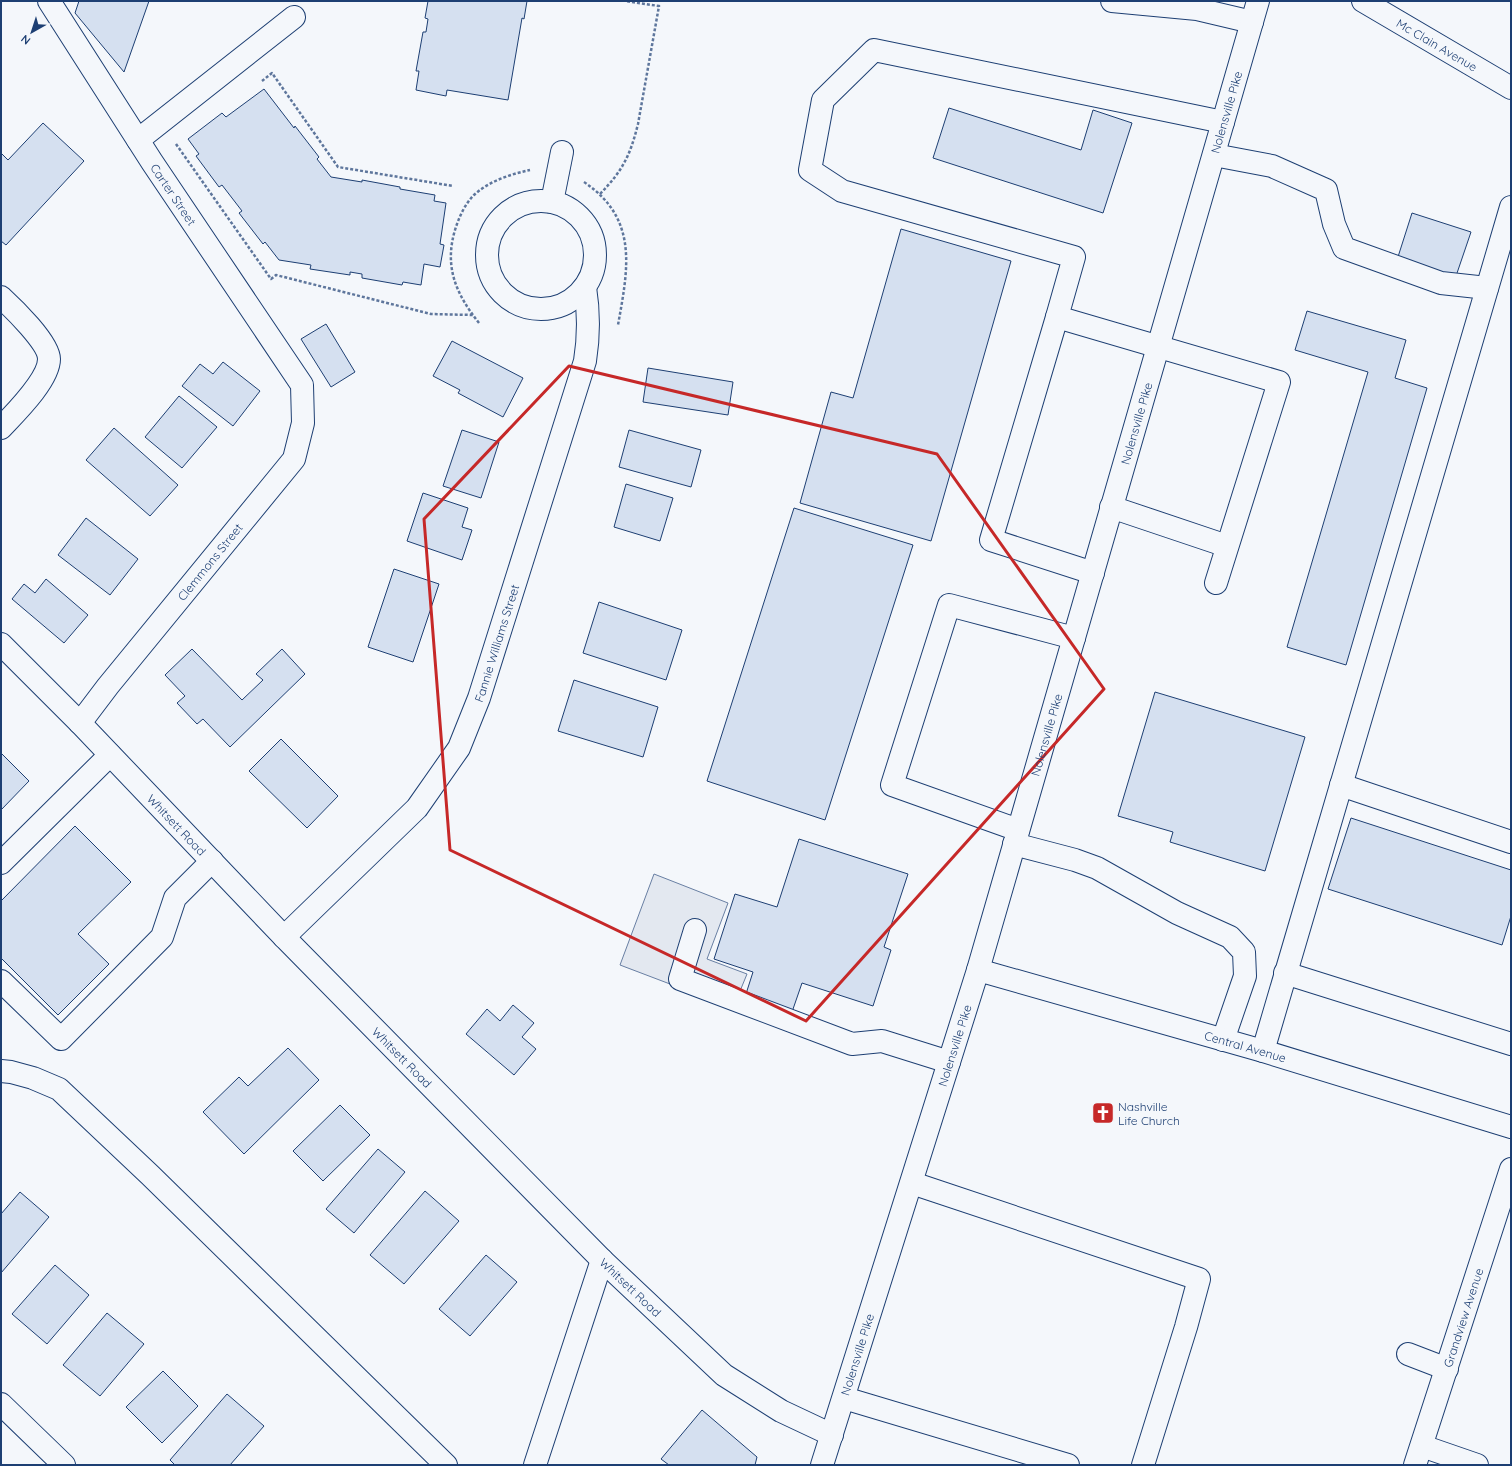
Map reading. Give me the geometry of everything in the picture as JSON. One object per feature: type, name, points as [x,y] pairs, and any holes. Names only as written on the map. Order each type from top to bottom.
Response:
[{"type":"street","name":"Carter Street","points":[[49,1],[138,140],[302,385]]},
{"type":"street","points":[[1112,1],[1197,9],[1252,22]]},
{"type":"street","name":"Nolensville Pike","points":[[822,1465],[978,970],[1258,1]]},
{"type":"street","name":"Mc Clain Avenue","points":[[1363,1],[1511,88]]},
{"type":"street","points":[[138,140],[294,17]]},
{"type":"street","points":[[1092,573],[991,540],[1074,257],[842,192],[810,170],[823,100],[874,50],[1223,122]]},
{"type":"street","points":[[1214,155],[1272,166],[1326,190],[1334,224],[1344,248],[1441,282],[1487,288]]},
{"type":"street","points":[[552,202],[560,162]]},
{"type":"street","points":[[528,202],[552,202],[560,204],[575,213],[582,220],[594,244],[595,260],[590,279],[580,293],[565,304],[548,309],[531,308],[521,305],[506,296],[494,283],[488,266],[487,248],[492,231],[498,222],[512,209],[528,202]]},
{"type":"street","points":[[1263,1051],[1511,207]]},
{"type":"street","name":"Fannie Williams Street","points":[[284,937],[417,808],[459,748],[479,698],[585,361],[588,342],[588,308],[585,287]]},
{"type":"street","points":[[1,297],[41,340],[49,358],[46,373],[28,398],[1,428]]},
{"type":"street","points":[[1057,317],[1279,382],[1216,583]]},
{"type":"street","name":"Clemmons Street","points":[[80,723],[108,686],[294,459],[304,423],[302,385]]},
{"type":"street","points":[[1111,507],[1227,546]]},
{"type":"street","points":[[1074,638],[949,605],[892,785],[1016,837],[1098,868],[1177,913],[1230,937],[1244,952],[1245,976],[1223,1040]]},
{"type":"street","name":"Whitsett Road","points":[[1,644],[80,723],[284,937],[602,1260],[724,1375],[781,1411],[832,1435]]},
{"type":"street","points":[[1,863],[110,755]]},
{"type":"street","points":[[1341,785],[1511,842]]},
{"type":"street","points":[[1,981],[61,1039],[162,937],[175,898],[212,861]]},
{"type":"street","points":[[695,930],[680,979],[852,1044],[882,1041],[949,1062]]},
{"type":"street","name":"Central Avenue","points":[[978,970],[1263,1051],[1511,1127]]},
{"type":"street","points":[[1285,973],[1511,1044]]},
{"type":"street","points":[[1,1071],[33,1078],[59,1089],[150,1175],[446,1465]]},
{"type":"street","name":"Grandview Avenue","points":[[1418,1456],[1511,1169]]},
{"type":"street","points":[[912,1183],[1199,1279],[1186,1327],[1143,1465]]},
{"type":"street","points":[[535,1465],[602,1260]]},
{"type":"street","points":[[1408,1354],[1447,1369]]},
{"type":"street","points":[[844,1398],[1068,1465]]},
{"type":"street","points":[[1,1404],[64,1465]]},
{"type":"street","points":[[1418,1456],[1477,1465]]},
{"type":"path","points":[[600,194],[615,178],[627,160],[634,141],[659,6],[625,1]]},
{"type":"path","points":[[260,82],[272,73],[338,167],[453,186]]},
{"type":"path","points":[[175,141],[271,279],[276,275],[431,314],[473,315]]},
{"type":"path","points":[[479,323],[466,307],[458,292],[452,273],[451,264],[453,238],[464,209],[479,191],[499,179],[531,170],[547,169],[560,162],[573,175],[600,194],[611,206],[624,231],[626,270],[623,299],[617,328]]},
{"type":"highlighted area","points":[[569,366],[937,454],[1104,689],[806,1021],[450,850],[424,519]]},
{"type":"shaded area","points":[[654,874],[728,903],[707,959],[747,974],[738,996],[674,972],[670,984],[620,965]]},
{"type":"building","points":[[79,1],[149,1],[124,72],[75,13]]},
{"type":"building","points":[[428,1],[527,1],[524,19],[522,18],[508,100],[447,90],[446,96],[416,90],[419,71],[416,71],[423,32],[426,32],[428,19],[425,18]]},
{"type":"building","points":[[264,89],[294,128],[295,126],[319,157],[317,159],[331,177],[362,182],[362,180],[400,187],[400,189],[435,195],[434,201],[446,203],[440,244],[444,245],[440,267],[424,264],[421,285],[403,282],[402,285],[362,278],[362,274],[350,272],[350,275],[310,269],[311,265],[279,260],[265,242],[263,244],[239,213],[242,211],[222,185],[219,187],[196,156],[199,154],[188,139],[222,113],[226,117]]},
{"type":"building","points":[[949,108],[1081,150],[1093,110],[1132,123],[1103,213],[933,158]]},
{"type":"building","points":[[43,123],[84,161],[6,245],[1,241],[1,153],[8,160]]},
{"type":"building","points":[[1412,213],[1471,232],[1455,279],[1397,260]]},
{"type":"building","points":[[901,229],[1011,261],[931,541],[800,503],[831,392],[853,398]]},
{"type":"building","points":[[1307,311],[1406,340],[1395,378],[1427,388],[1346,665],[1287,647],[1368,372],[1295,350]]},
{"type":"building","points":[[326,324],[355,372],[331,387],[301,339]]},
{"type":"building","points":[[452,341],[523,378],[503,417],[458,393],[460,390],[433,376]]},
{"type":"building","points":[[223,362],[260,391],[233,426],[182,386],[200,364],[213,374]]},
{"type":"building","points":[[648,368],[733,382],[728,415],[643,402]]},
{"type":"building","points":[[179,396],[217,427],[182,468],[145,437]]},
{"type":"building","points":[[114,428],[178,485],[150,516],[86,460]]},
{"type":"building","points":[[462,430],[499,442],[481,498],[443,486]]},
{"type":"building","points":[[629,430],[701,450],[691,487],[619,467]]},
{"type":"building","points":[[626,484],[673,498],[660,541],[614,527]]},
{"type":"building","points":[[423,493],[468,508],[462,527],[472,530],[462,560],[407,541]]},
{"type":"building","points":[[794,508],[913,545],[825,820],[707,781]]},
{"type":"building","points":[[86,518],[138,559],[110,595],[58,555]]},
{"type":"building","points":[[394,569],[439,584],[413,662],[368,647]]},
{"type":"building","points":[[46,579],[88,615],[64,643],[12,599],[24,584],[35,593]]},
{"type":"building","points":[[599,602],[682,630],[666,680],[583,653]]},
{"type":"building","points":[[192,649],[242,700],[263,680],[256,674],[282,649],[305,674],[230,747],[203,719],[197,724],[177,703],[185,696],[165,675]]},
{"type":"building","points":[[574,680],[658,707],[643,757],[558,731]]},
{"type":"building","points":[[1155,692],[1305,737],[1265,871],[1170,842],[1173,832],[1118,816]]},
{"type":"building","points":[[281,739],[338,796],[307,828],[249,771]]},
{"type":"building","points":[[1,753],[29,781],[1,810]]},
{"type":"building","points":[[1351,818],[1511,870],[1511,916],[1502,945],[1328,889]]},
{"type":"building","points":[[75,826],[131,882],[78,934],[109,964],[58,1015],[1,958],[1,901]]},
{"type":"building","points":[[799,839],[908,874],[884,947],[891,950],[873,1006],[802,983],[792,1012],[745,997],[753,972],[714,959],[735,894],[777,907]]},
{"type":"building","points":[[513,1005],[534,1023],[522,1037],[536,1049],[514,1075],[466,1034],[487,1009],[500,1021]]},
{"type":"building","points":[[288,1048],[319,1080],[244,1154],[203,1112],[239,1077],[248,1086]]},
{"type":"building","points":[[340,1105],[370,1135],[323,1181],[293,1151]]},
{"type":"building","points":[[378,1149],[405,1172],[354,1233],[326,1209]]},
{"type":"building","points":[[425,1191],[459,1221],[404,1284],[370,1255]]},
{"type":"building","points":[[20,1192],[49,1217],[1,1273],[1,1214]]},
{"type":"building","points":[[486,1255],[517,1282],[470,1336],[439,1309]]},
{"type":"building","points":[[55,1265],[89,1295],[47,1344],[12,1314]]},
{"type":"building","points":[[107,1313],[144,1344],[100,1396],[63,1365]]},
{"type":"building","points":[[163,1371],[198,1406],[162,1443],[126,1407]]},
{"type":"building","points":[[227,1394],[264,1426],[230,1465],[175,1465],[170,1460]]},
{"type":"building","points":[[702,1410],[757,1457],[755,1465],[669,1465],[661,1459]]},
{"type":"place","name":"Nashville Life Church","points":[[1103,1113]]}]
